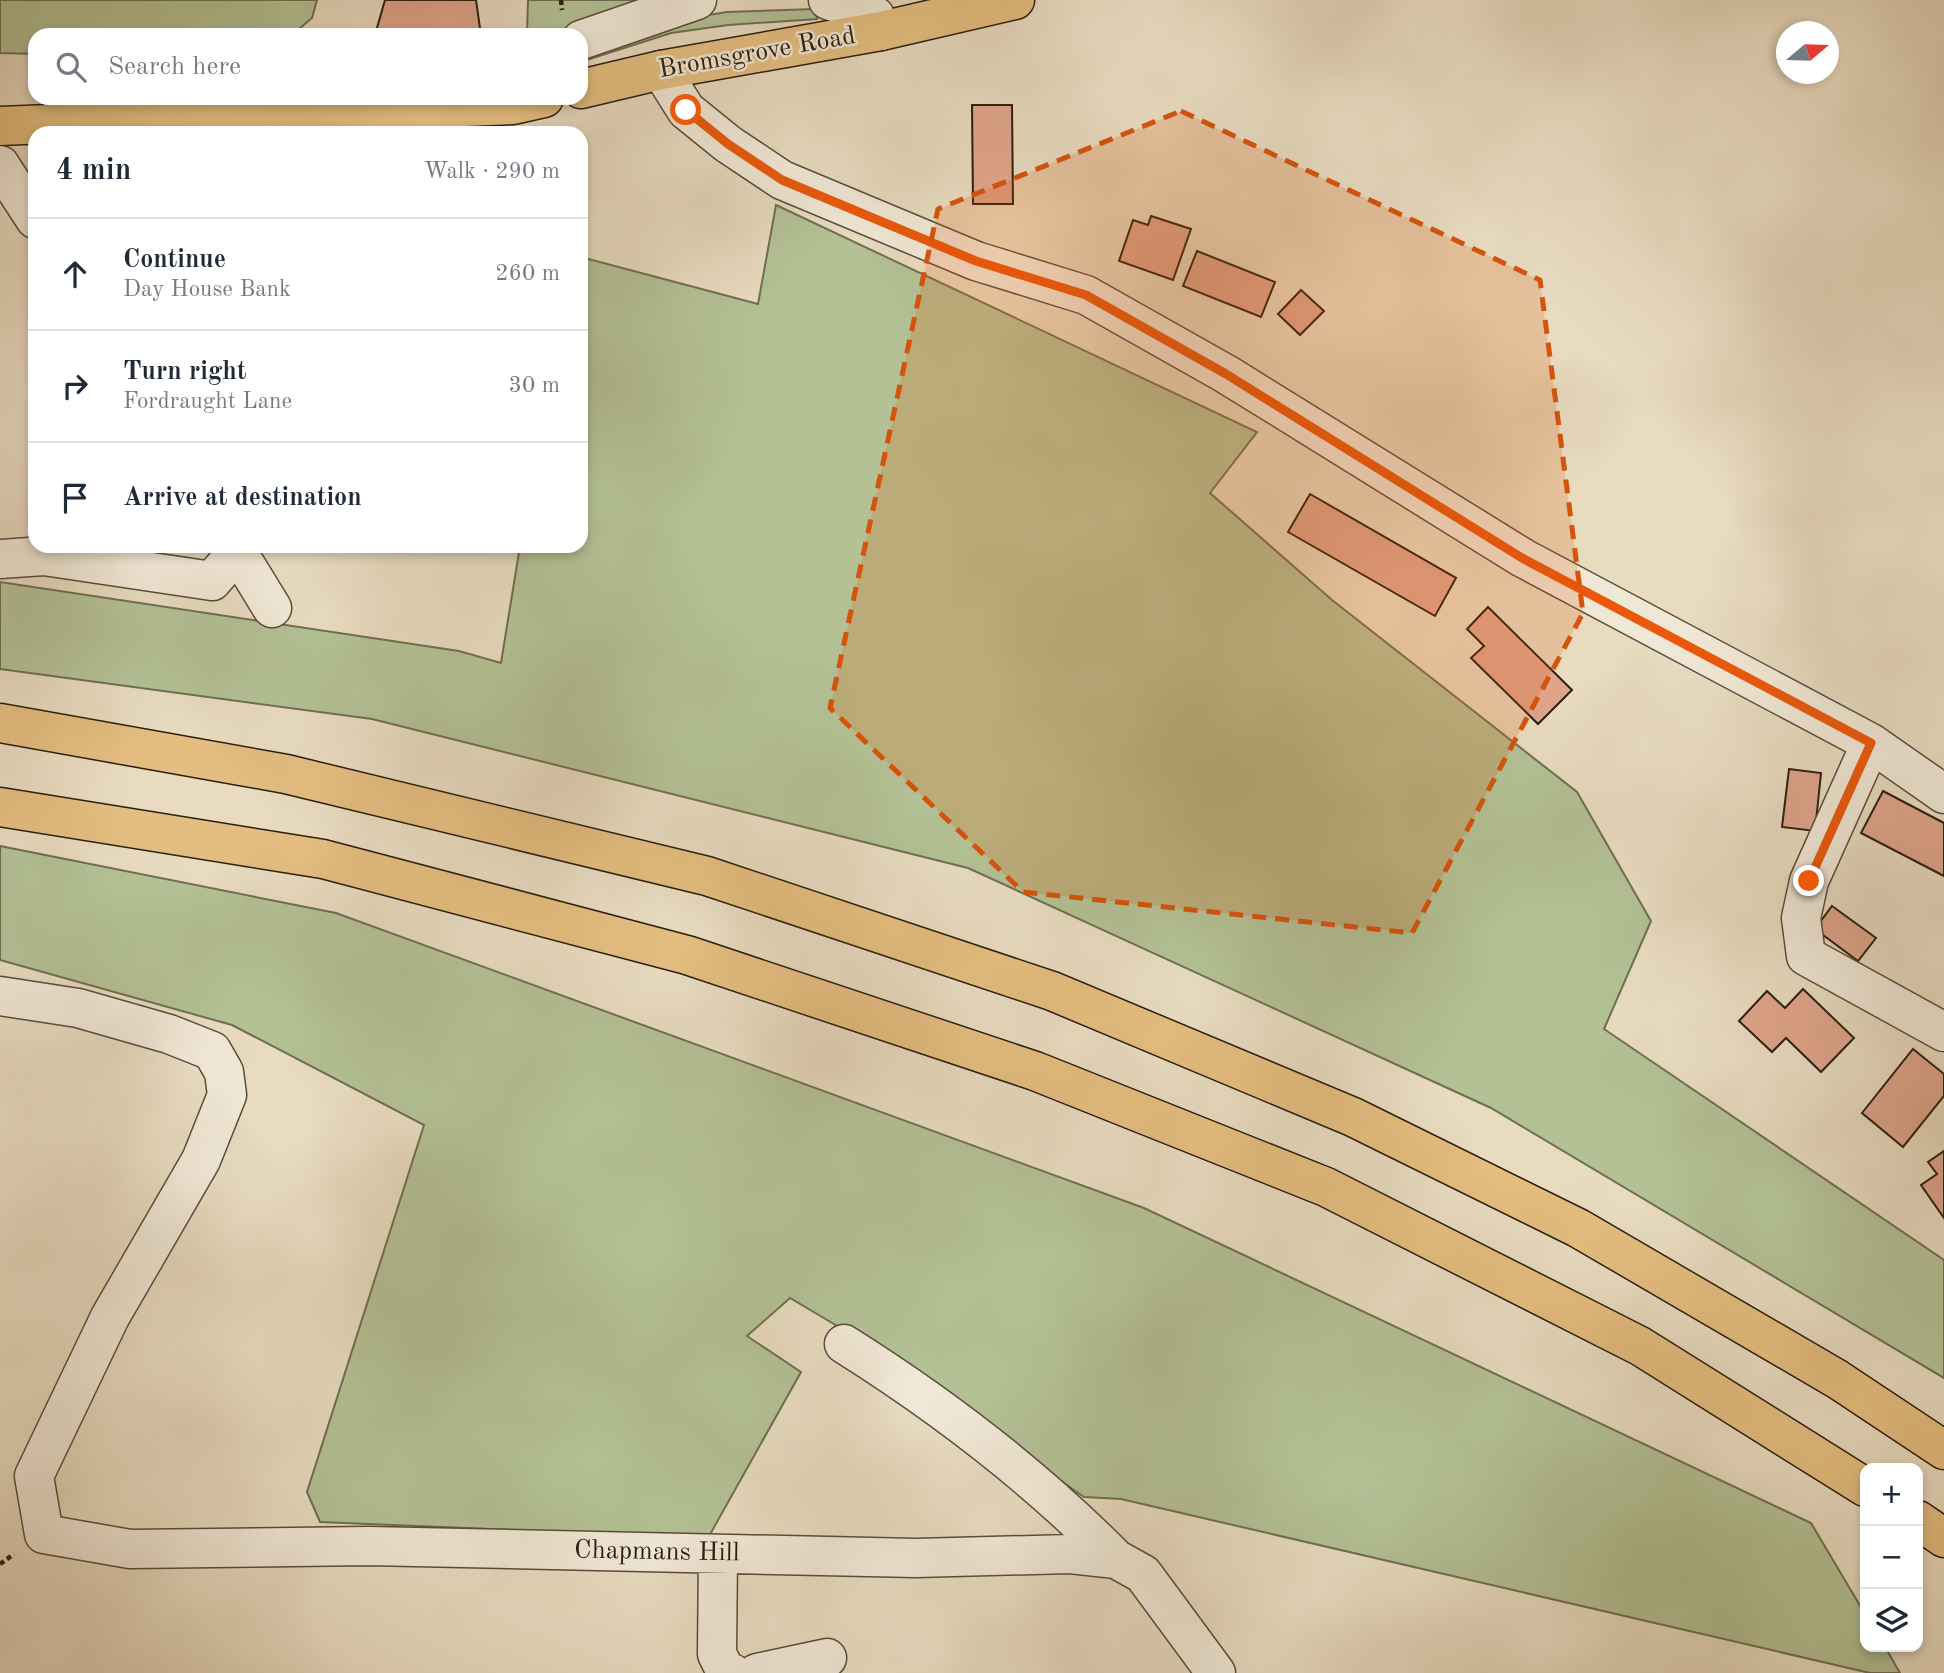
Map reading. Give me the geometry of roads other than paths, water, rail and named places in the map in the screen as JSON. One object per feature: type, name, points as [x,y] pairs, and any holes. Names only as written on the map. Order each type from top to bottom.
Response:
[{"type":"main road","name":"Bromsgrove Road","points":[[588,87],[661,70],[881,31],[1016,0]]},
{"type":"main road","points":[[0,127],[428,105]]},
{"type":"main road","points":[[0,723],[286,774],[682,869],[1052,991],[1353,1117],[1578,1228],[1837,1379],[1944,1450]]},
{"type":"main road","points":[[0,807],[323,859],[687,955],[1035,1071],[1326,1187],[1640,1346],[1860,1484]]},
{"type":"main road","points":[[1923,1523],[1944,1538]]},
{"type":"street","points":[[588,38],[697,0]]},
{"type":"street","points":[[828,0],[875,16],[881,31]]},
{"type":"street","points":[[661,70],[686,110],[728,144],[782,180],[976,261],[1086,295],[1226,374],[1522,558],[1871,743],[1944,794]]},
{"type":"street","points":[[0,165],[28,208]]},
{"type":"street","points":[[0,559],[44,556],[212,582],[232,553]]},
{"type":"street","points":[[238,553],[272,608]]},
{"type":"street","points":[[1871,743],[1809,881],[1801,918],[1806,956],[1944,1032]]},
{"type":"street","name":"Chapmans Hill","points":[[0,996],[78,1008],[169,1034],[212,1051],[224,1072],[227,1095],[201,1160],[110,1317],[34,1476],[44,1534],[130,1549],[368,1546],[916,1558],[1070,1554],[1116,1559],[1143,1574],[1216,1673]]},
{"type":"street","points":[[844,1344],[898,1378],[1063,1506],[1116,1559]]},
{"type":"street","points":[[718,1554],[717,1654],[724,1670],[732,1673]]},
{"type":"street","points":[[757,1673],[827,1658]]}]
